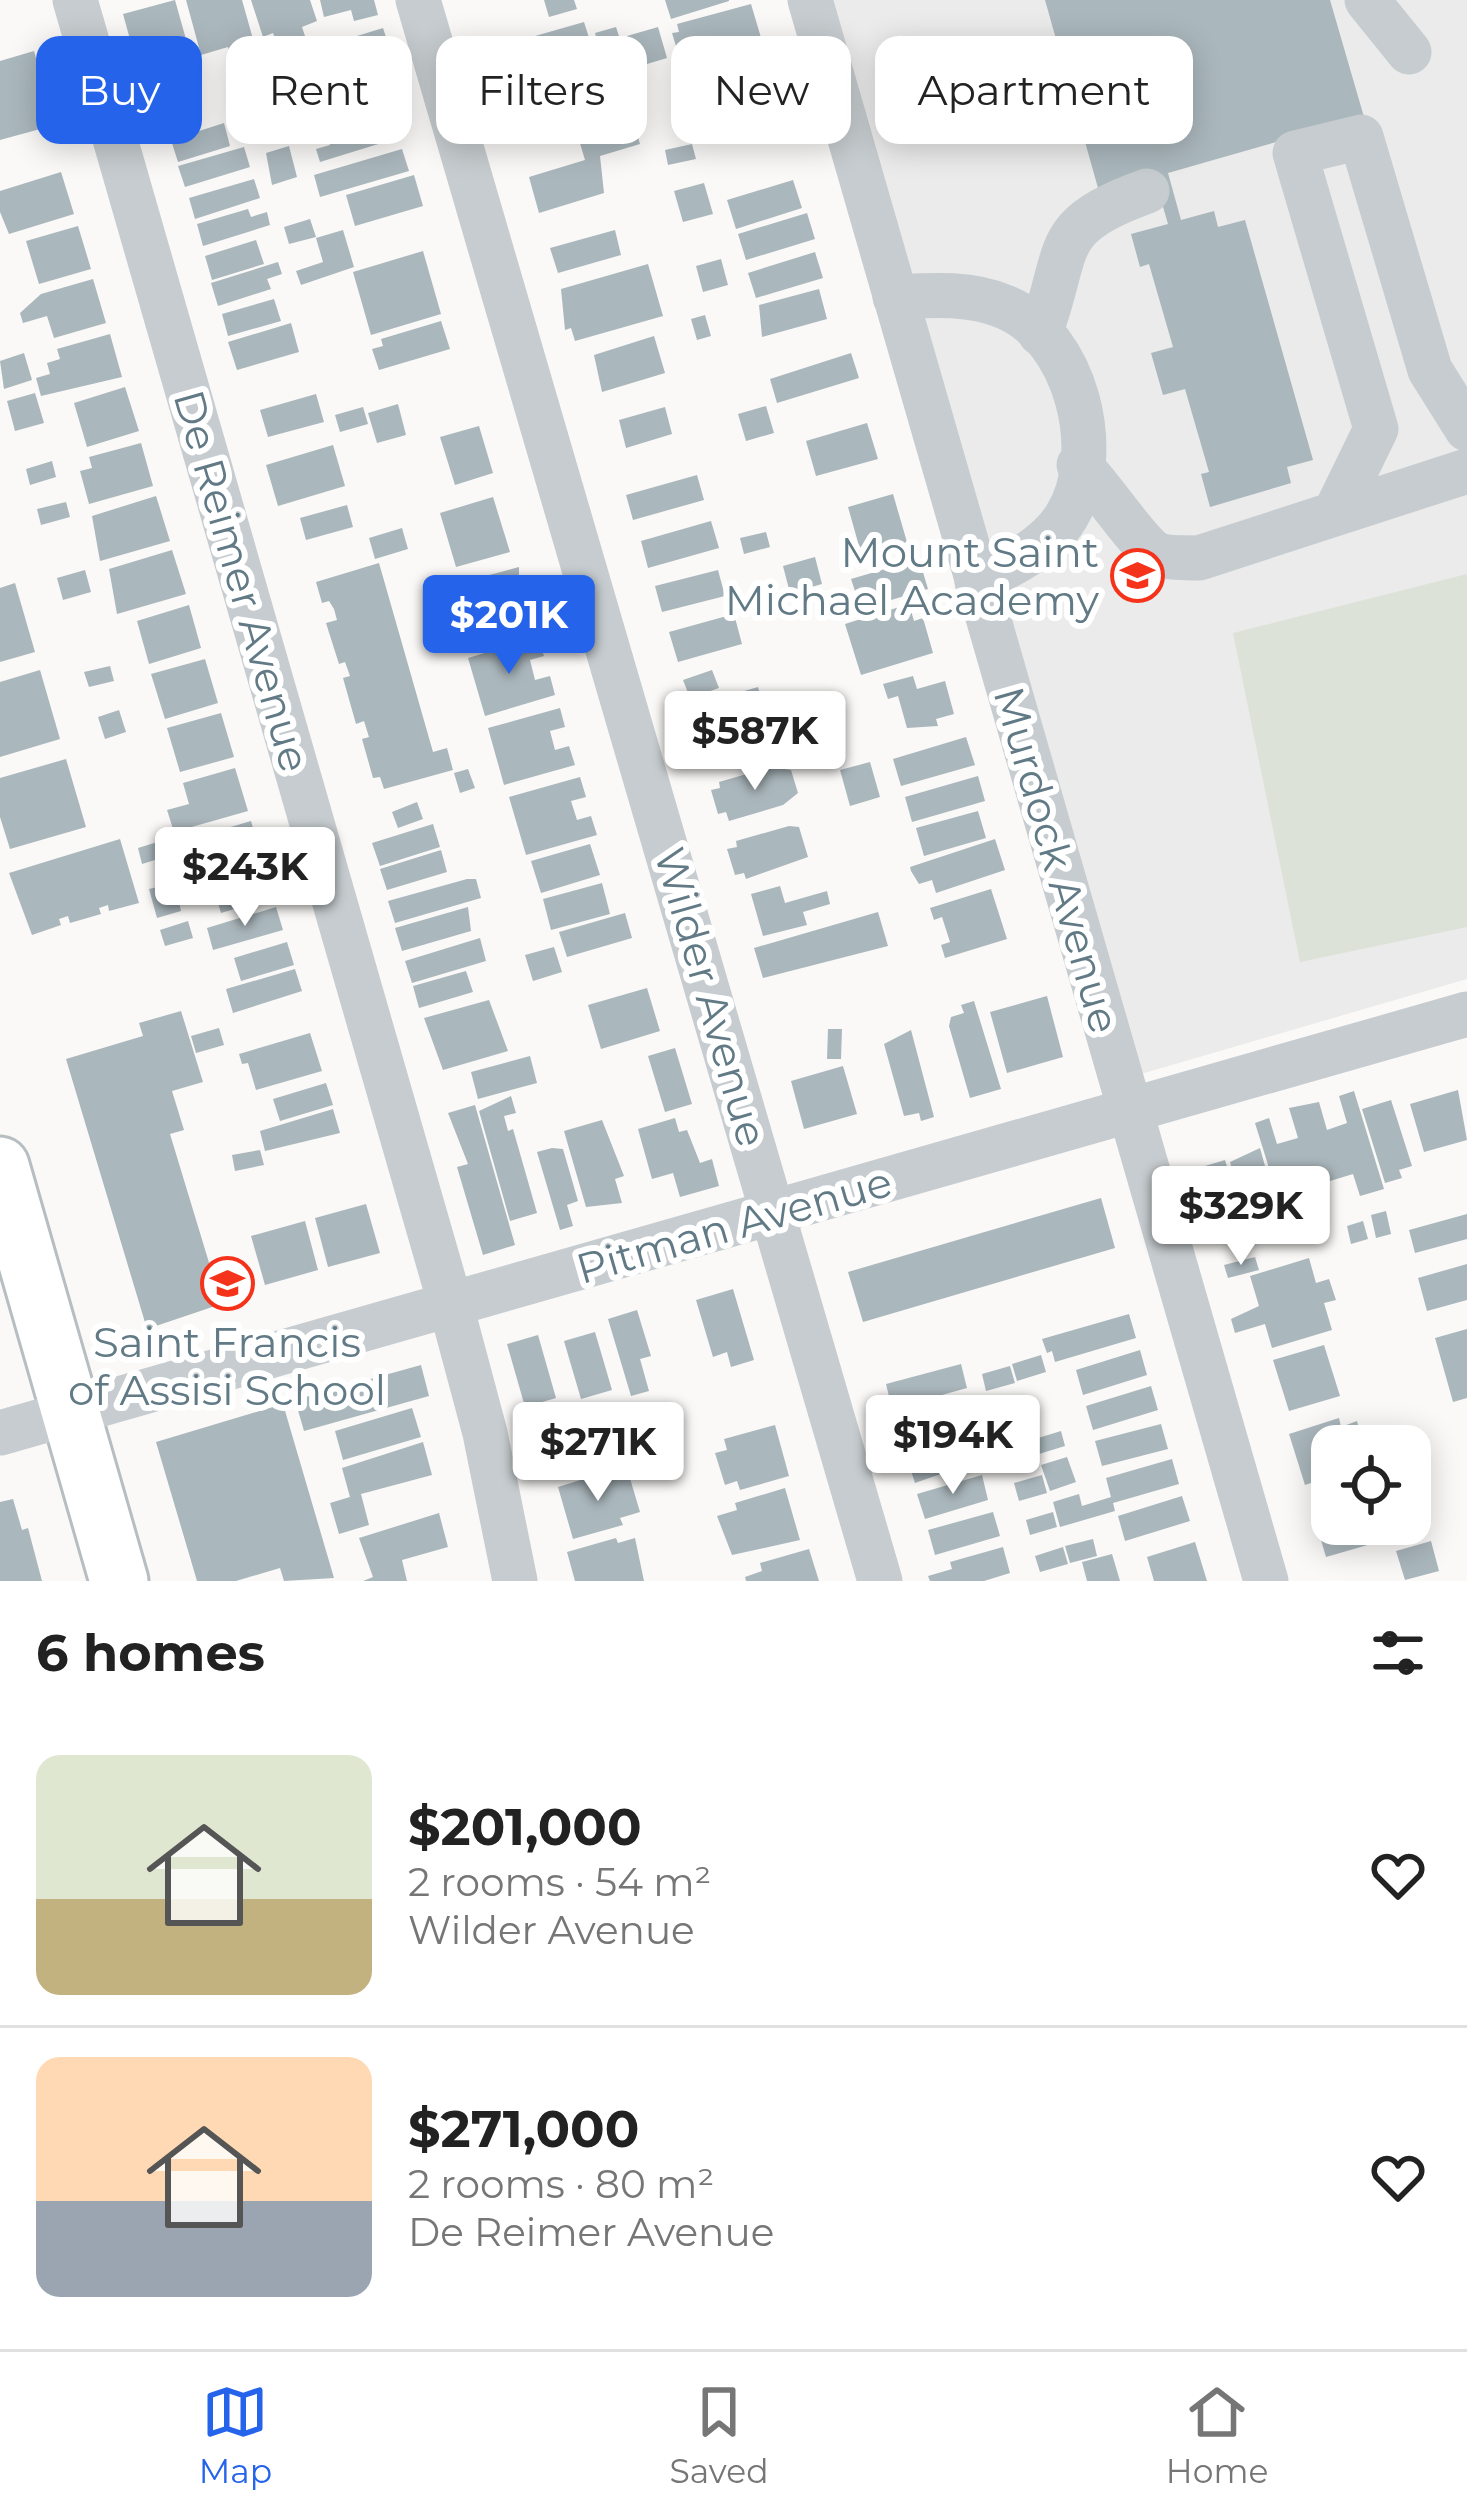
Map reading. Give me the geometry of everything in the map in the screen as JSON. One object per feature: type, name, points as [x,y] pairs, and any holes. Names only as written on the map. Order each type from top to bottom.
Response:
[{"type":"main road","points":[[0,1166],[119,1581]]},
{"type":"street","name":"De Reimer Avenue","points":[[75,0],[451,1306],[485,1433],[515,1581]]},
{"type":"street","name":"Wilder Avenue","points":[[418,0],[880,1581]]},
{"type":"street","name":"Murdock Avenue","points":[[810,0],[1266,1581]]},
{"type":"street","points":[[1366,0],[1409,52]]},
{"type":"street","points":[[1336,511],[1376,430],[1295,153],[1361,137],[1430,370],[1467,429]]},
{"type":"street","points":[[1040,333],[1064,243],[1074,229],[1104,207],[1147,191]]},
{"type":"street","points":[[895,297],[977,299],[1007,307],[1040,333],[1067,368],[1078,394],[1079,465],[1069,514],[1018,561],[977,582]]},
{"type":"street","points":[[1079,465],[1107,491],[1142,543],[1159,555],[1199,558],[1467,471]]},
{"type":"street","name":"Pitman Avenue","points":[[0,1433],[1467,1014]]},
{"type":"shaded area","points":[[831,0],[1467,0],[1467,979],[1141,1074],[851,69],[851,36],[841,36]]},
{"type":"shaded area","points":[[1467,574],[1467,927],[1300,962],[1233,633]]},
{"type":"building","points":[[175,0],[185,36],[129,36],[123,14]]},
{"type":"building","points":[[186,0],[242,0],[252,36],[226,36],[226,48],[202,55],[202,36],[196,36]]},
{"type":"building","points":[[251,0],[310,0],[317,21],[302,27],[305,36],[263,36]]},
{"type":"building","points":[[320,0],[374,0],[378,15],[354,21],[351,10],[324,17]]},
{"type":"building","points":[[544,0],[574,0],[577,9],[549,17]]},
{"type":"building","points":[[665,0],[729,0],[729,1],[671,19]]},
{"type":"building","points":[[1045,0],[1330,0],[1364,117],[1168,173],[1181,220],[1214,211],[1218,227],[1245,220],[1313,460],[1287,467],[1291,483],[1210,507],[1201,474],[1209,472],[1185,389],[1163,395],[1151,353],[1173,347],[1149,264],[1140,267],[1131,234],[1168,224],[1155,179],[1100,195],[1086,144],[1193,144],[1193,36],[1055,36]]},
{"type":"building","points":[[751,4],[761,36],[673,36],[679,32],[677,24]]},
{"type":"building","points":[[584,22],[588,36],[535,36]]},
{"type":"building","points":[[616,27],[619,36],[596,36]]},
{"type":"building","points":[[658,27],[667,58],[647,64],[647,36],[627,36]]},
{"type":"building","points":[[383,28],[386,36],[357,36]]},
{"type":"building","points":[[34,51],[36,58],[36,130],[0,140],[0,61]]},
{"type":"building","points":[[224,123],[230,146],[178,162],[172,144],[202,144],[202,130]]},
{"type":"building","points":[[378,144],[320,162],[316,149]]},
{"type":"building","points":[[580,144],[640,144],[600,156],[604,193],[539,213],[529,177],[585,160]]},
{"type":"building","points":[[692,144],[696,159],[668,165],[665,150]]},
{"type":"building","points":[[289,146],[297,177],[272,185],[266,153]]},
{"type":"building","points":[[244,147],[250,167],[185,187],[178,166]]},
{"type":"building","points":[[402,149],[409,171],[320,197],[314,175]]},
{"type":"building","points":[[61,172],[74,214],[9,234],[0,212],[0,191]]},
{"type":"building","points":[[414,175],[423,206],[355,226],[346,195]]},
{"type":"building","points":[[254,179],[260,198],[195,219],[189,198]]},
{"type":"building","points":[[793,180],[802,208],[736,229],[727,200]]},
{"type":"building","points":[[704,183],[713,214],[683,222],[674,191]]},
{"type":"building","points":[[248,209],[251,217],[267,212],[270,225],[203,246],[197,224]]},
{"type":"building","points":[[807,213],[815,239],[746,260],[738,234]]},
{"type":"building","points":[[310,219],[316,237],[289,244],[284,227]]},
{"type":"building","points":[[78,226],[91,269],[39,284],[26,241]]},
{"type":"building","points":[[343,230],[354,267],[301,285],[296,271],[323,262],[316,238]]},
{"type":"building","points":[[615,230],[621,255],[558,273],[550,248]]},
{"type":"building","points":[[256,240],[264,264],[212,280],[205,256]]},
{"type":"building","points":[[423,251],[441,314],[371,335],[353,272]]},
{"type":"building","points":[[815,252],[823,278],[756,298],[748,273]]},
{"type":"building","points":[[721,259],[728,285],[703,292],[696,266]]},
{"type":"building","points":[[278,262],[282,274],[267,279],[271,289],[218,306],[211,283]]},
{"type":"building","points":[[648,264],[663,316],[575,341],[571,328],[565,330],[561,289]]},
{"type":"building","points":[[93,279],[106,323],[54,338],[47,316],[23,323],[20,313],[41,294]]},
{"type":"building","points":[[819,289],[827,319],[762,337],[759,305]]},
{"type":"building","points":[[274,299],[281,321],[228,336],[222,314]]},
{"type":"building","points":[[705,315],[711,336],[697,340],[691,319]]},
{"type":"building","points":[[441,321],[450,349],[379,370],[372,349],[383,346],[381,339]]},
{"type":"building","points":[[291,323],[299,352],[237,370],[228,342]]},
{"type":"building","points":[[110,334],[122,377],[41,396],[36,378],[50,374],[47,363],[60,359],[57,349]]},
{"type":"building","points":[[654,336],[665,373],[602,392],[594,355]]},
{"type":"building","points":[[24,353],[32,380],[4,389],[0,361]]},
{"type":"building","points":[[851,353],[859,378],[777,403],[770,379]]},
{"type":"building","points":[[125,387],[139,431],[87,447],[74,403]]},
{"type":"building","points":[[35,393],[44,423],[15,431],[7,401]]},
{"type":"building","points":[[316,394],[324,422],[268,437],[260,410]]},
{"type":"building","points":[[398,404],[406,435],[377,443],[368,413]]},
{"type":"building","points":[[766,406],[774,433],[746,441],[738,414]]},
{"type":"building","points":[[363,407],[368,424],[340,432],[335,415]]},
{"type":"building","points":[[665,407],[672,434],[626,448],[619,420]]},
{"type":"building","points":[[867,423],[878,459],[816,476],[806,441]]},
{"type":"building","points":[[479,426],[493,473],[455,485],[440,437]]},
{"type":"building","points":[[141,443],[153,486],[89,504],[80,471],[92,468],[89,457]]},
{"type":"building","points":[[333,445],[345,486],[278,506],[266,465]]},
{"type":"building","points":[[52,461],[56,477],[30,485],[26,469]]},
{"type":"building","points":[[697,475],[704,500],[633,520],[626,495]]},
{"type":"building","points":[[893,494],[909,549],[851,565],[846,550],[859,546],[848,507]]},
{"type":"building","points":[[156,496],[170,541],[100,561],[92,516]]},
{"type":"building","points":[[493,497],[510,552],[456,567],[440,513]]},
{"type":"building","points":[[66,502],[70,517],[41,525],[37,509]]},
{"type":"building","points":[[347,505],[353,527],[306,540],[300,518]]},
{"type":"building","points":[[711,521],[719,548],[648,568],[641,541]]},
{"type":"building","points":[[402,528],[408,549],[375,559],[369,538]]},
{"type":"building","points":[[766,532],[770,547],[744,554],[740,538]]},
{"type":"building","points":[[172,550],[186,594],[117,614],[109,569]]},
{"type":"building","points":[[815,557],[822,584],[790,593],[783,566]]},
{"type":"building","points":[[919,559],[928,589],[861,609],[851,579]]},
{"type":"building","points":[[379,563],[433,752],[447,748],[453,770],[384,789],[380,777],[373,778],[362,739],[369,737],[364,721],[356,724],[343,678],[350,676],[345,662],[339,664],[326,623],[337,620],[334,609],[329,601],[322,603],[316,582]]},
{"type":"building","points":[[519,567],[519,593],[474,605],[467,581]]},
{"type":"building","points":[[85,570],[91,592],[63,600],[57,578]]},
{"type":"building","points":[[718,570],[725,596],[662,612],[655,586]]},
{"type":"building","points":[[15,583],[35,652],[0,662],[0,588]]},
{"type":"building","points":[[533,591],[542,619],[476,639],[467,611]]},
{"type":"building","points":[[909,604],[914,621],[923,618],[933,653],[861,675],[845,624]]},
{"type":"building","points":[[189,605],[201,648],[149,664],[137,621]]},
{"type":"building","points":[[734,614],[742,644],[678,662],[669,632]]},
{"type":"building","points":[[537,637],[544,656],[530,660],[535,680],[550,676],[555,695],[485,716],[468,658]]},
{"type":"building","points":[[205,659],[218,703],[165,719],[151,674]]},
{"type":"building","points":[[110,666],[114,681],[89,687],[84,672]]},
{"type":"building","points":[[40,670],[60,739],[0,757],[0,682]]},
{"type":"building","points":[[712,670],[719,688],[690,698],[683,680]]},
{"type":"building","points":[[913,676],[917,689],[945,681],[954,714],[936,719],[938,726],[907,728],[898,696],[888,699],[883,684]]},
{"type":"building","points":[[758,687],[768,721],[712,738],[698,714],[706,712],[703,703]]},
{"type":"building","points":[[560,708],[565,727],[550,731],[555,750],[569,746],[575,765],[504,785],[488,728]]},
{"type":"building","points":[[119,710],[126,732],[105,739],[98,717]]},
{"type":"building","points":[[221,713],[234,757],[180,772],[167,728]]},
{"type":"building","points":[[966,737],[975,765],[901,786],[893,759]]},
{"type":"building","points":[[826,742],[831,757],[805,765],[800,750]]},
{"type":"building","points":[[66,759],[86,827],[10,849],[0,817],[0,778]]},
{"type":"building","points":[[870,762],[880,797],[850,806],[840,770]]},
{"type":"building","points":[[771,767],[791,770],[798,793],[783,805],[729,821],[726,812],[718,814],[711,790],[720,788],[719,782]]},
{"type":"building","points":[[235,768],[248,811],[174,832],[167,810],[189,804],[183,783]]},
{"type":"building","points":[[468,769],[475,788],[460,793],[454,773]]},
{"type":"building","points":[[978,776],[985,801],[912,822],[905,797]]},
{"type":"building","points":[[580,777],[586,797],[571,801],[577,820],[591,816],[597,835],[526,855],[509,797]]},
{"type":"building","points":[[417,802],[423,819],[398,828],[392,812]]},
{"type":"building","points":[[978,811],[986,838],[924,856],[916,828]]},
{"type":"building","points":[[251,821],[264,865],[212,881],[205,856],[189,861],[183,841]]},
{"type":"building","points":[[433,824],[440,847],[380,866],[372,843]]},
{"type":"building","points":[[799,827],[808,857],[746,879],[744,873],[735,875],[727,849],[737,847],[736,841]]},
{"type":"building","points":[[120,839],[139,903],[109,911],[108,905],[99,908],[101,914],[70,923],[68,916],[59,919],[61,925],[32,935],[9,873]]},
{"type":"building","points":[[995,839],[1005,870],[936,893],[932,880],[919,884],[911,871],[910,867]]},
{"type":"building","points":[[164,840],[168,856],[142,864],[138,848]]},
{"type":"building","points":[[590,844],[600,875],[541,893],[531,861]]},
{"type":"building","points":[[441,850],[447,872],[387,890],[380,869]]},
{"type":"building","points":[[267,874],[274,897],[221,913],[214,890]]},
{"type":"building","points":[[476,879],[481,898],[395,923],[388,901]]},
{"type":"building","points":[[175,883],[181,911],[157,918],[149,889]]},
{"type":"building","points":[[602,883],[610,914],[551,930],[543,899]]},
{"type":"building","points":[[780,886],[785,903],[827,891],[830,904],[803,912],[807,925],[763,936],[751,894]]},
{"type":"building","points":[[991,889],[1007,939],[945,958],[941,945],[950,942],[942,917],[934,920],[930,908]]},
{"type":"building","points":[[276,907],[283,930],[213,950],[207,928]]},
{"type":"building","points":[[468,907],[471,931],[402,951],[395,928]]},
{"type":"building","points":[[878,912],[888,946],[763,978],[754,948]]},
{"type":"building","points":[[625,913],[632,938],[567,957],[559,932]]},
{"type":"building","points":[[188,921],[193,938],[165,946],[160,930]]},
{"type":"building","points":[[480,938],[486,961],[412,983],[405,961]]},
{"type":"building","points":[[287,942],[294,965],[241,981],[234,958]]},
{"type":"building","points":[[554,947],[562,972],[533,981],[525,955]]},
{"type":"building","points":[[295,969],[302,991],[233,1013],[226,989]]},
{"type":"building","points":[[466,971],[473,992],[419,1008],[413,986]]},
{"type":"building","points":[[647,988],[660,1031],[601,1049],[588,1005]]},
{"type":"building","points":[[1047,996],[1063,1057],[1007,1073],[990,1012]]},
{"type":"building","points":[[489,1000],[508,1051],[443,1070],[424,1018]]},
{"type":"building","points":[[974,1001],[1001,1089],[970,1098],[949,1026],[951,1017],[964,1013],[961,1005]]},
{"type":"building","points":[[181,1011],[203,1082],[172,1091],[184,1130],[170,1134],[217,1289],[223,1287],[218,1273],[231,1269],[239,1298],[147,1329],[66,1059],[143,1036],[139,1023]]},
{"type":"building","points":[[219,1028],[224,1045],[196,1053],[191,1036]]},
{"type":"building","points":[[828,1029],[842,1029],[841,1059],[827,1059]]},
{"type":"building","points":[[911,1030],[934,1117],[921,1121],[919,1113],[904,1116],[884,1044]]},
{"type":"building","points":[[310,1033],[322,1071],[256,1090],[248,1063],[242,1064],[239,1054]]},
{"type":"building","points":[[675,1048],[692,1104],[665,1112],[648,1056]]},
{"type":"building","points":[[530,1056],[537,1083],[478,1099],[471,1072]]},
{"type":"building","points":[[843,1066],[857,1114],[804,1129],[791,1081]]},
{"type":"building","points":[[326,1083],[333,1105],[280,1121],[273,1099]]},
{"type":"building","points":[[1458,1090],[1467,1140],[1424,1152],[1410,1104]]},
{"type":"building","points":[[1354,1091],[1384,1189],[1360,1196],[1353,1174],[1278,1197],[1255,1123],[1269,1118],[1277,1144],[1298,1138],[1289,1108],[1319,1102],[1327,1130],[1347,1123],[1339,1096]]},
{"type":"building","points":[[511,1096],[516,1113],[504,1116],[508,1131],[513,1129],[537,1213],[510,1221],[479,1111]]},
{"type":"building","points":[[1391,1100],[1412,1166],[1399,1170],[1402,1178],[1385,1183],[1362,1109]]},
{"type":"building","points":[[475,1105],[515,1245],[483,1255],[457,1167],[468,1164],[448,1113]]},
{"type":"building","points":[[333,1109],[340,1133],[265,1151],[260,1131]]},
{"type":"building","points":[[675,1118],[679,1132],[687,1130],[700,1163],[712,1159],[719,1186],[680,1197],[673,1173],[652,1179],[638,1129]]},
{"type":"building","points":[[602,1120],[624,1176],[615,1179],[622,1203],[586,1207],[564,1131]]},
{"type":"building","points":[[1260,1148],[1278,1213],[1247,1222],[1230,1162]]},
{"type":"building","points":[[563,1149],[578,1201],[567,1205],[573,1226],[560,1230],[537,1152]]},
{"type":"building","points":[[260,1150],[264,1165],[235,1171],[232,1155]]},
{"type":"building","points":[[1225,1160],[1246,1227],[1216,1236],[1195,1169]]},
{"type":"building","points":[[1101,1198],[1115,1248],[863,1322],[848,1272]]},
{"type":"building","points":[[366,1204],[380,1253],[328,1267],[315,1218]]},
{"type":"building","points":[[1386,1211],[1391,1234],[1376,1238],[1371,1215]]},
{"type":"building","points":[[1467,1214],[1467,1239],[1415,1253],[1409,1230]]},
{"type":"building","points":[[305,1221],[318,1270],[265,1285],[251,1236]]},
{"type":"building","points":[[1363,1221],[1368,1239],[1351,1244],[1347,1226]]},
{"type":"building","points":[[1255,1257],[1259,1270],[1228,1278],[1224,1265]]},
{"type":"building","points":[[1309,1258],[1316,1283],[1329,1279],[1336,1300],[1324,1303],[1332,1330],[1272,1348],[1265,1324],[1235,1333],[1231,1319],[1259,1306],[1250,1276]]},
{"type":"building","points":[[1467,1264],[1467,1300],[1427,1311],[1418,1278]]},
{"type":"building","points":[[733,1289],[754,1360],[731,1367],[727,1352],[713,1357],[696,1300]]},
{"type":"building","points":[[637,1310],[651,1356],[640,1359],[649,1391],[631,1396],[608,1319]]},
{"type":"building","points":[[1129,1314],[1136,1338],[1055,1362],[1052,1351],[1047,1353],[1042,1339]]},
{"type":"building","points":[[1467,1329],[1467,1398],[1453,1402],[1435,1338]]},
{"type":"building","points":[[595,1332],[612,1390],[581,1399],[564,1341]]},
{"type":"building","points":[[538,1335],[556,1398],[525,1407],[507,1344]]},
{"type":"building","points":[[1324,1345],[1340,1396],[1289,1411],[1273,1360]]},
{"type":"building","points":[[1140,1350],[1147,1375],[1083,1395],[1076,1370]]},
{"type":"building","points":[[1041,1355],[1046,1372],[1017,1381],[1012,1364]]},
{"type":"building","points":[[961,1364],[967,1388],[892,1409],[886,1384]]},
{"type":"building","points":[[421,1365],[429,1396],[304,1431],[295,1400]]},
{"type":"building","points":[[1010,1366],[1015,1383],[986,1391],[982,1374]]},
{"type":"building","points":[[1151,1386],[1158,1410],[1093,1430],[1086,1406]]},
{"type":"building","points":[[961,1402],[969,1428],[905,1447],[898,1421]]},
{"type":"building","points":[[283,1404],[334,1578],[284,1581],[280,1568],[236,1581],[197,1581],[156,1442]]},
{"type":"building","points":[[412,1408],[421,1437],[343,1460],[335,1431]]},
{"type":"building","points":[[611,1424],[621,1457],[556,1475],[547,1443]]},
{"type":"building","points":[[1161,1424],[1168,1449],[1102,1466],[1095,1441]]},
{"type":"building","points":[[775,1425],[789,1476],[740,1490],[737,1481],[725,1485],[715,1453],[727,1450],[724,1439]]},
{"type":"building","points":[[1311,1427],[1311,1483],[1305,1485],[1289,1434]]},
{"type":"building","points":[[1061,1431],[1065,1446],[1039,1454],[1035,1439]]},
{"type":"building","points":[[983,1436],[989,1457],[915,1483],[907,1459]]},
{"type":"building","points":[[1034,1438],[1038,1455],[1009,1462],[1005,1446]]},
{"type":"building","points":[[423,1442],[432,1475],[361,1494],[369,1525],[339,1534],[330,1503],[350,1497],[342,1468]]},
{"type":"building","points":[[1067,1457],[1076,1482],[1050,1491],[1041,1465]]},
{"type":"building","points":[[1172,1459],[1179,1484],[1113,1503],[1115,1511],[1060,1527],[1053,1502],[1079,1494],[1082,1506],[1111,1497],[1106,1478]]},
{"type":"building","points":[[606,1472],[609,1480],[629,1475],[640,1512],[620,1518],[623,1525],[573,1539],[558,1487]]},
{"type":"building","points":[[982,1475],[988,1500],[925,1519],[917,1494]]},
{"type":"building","points":[[1042,1475],[1047,1493],[1019,1501],[1014,1483]]},
{"type":"building","points":[[785,1488],[800,1540],[732,1555],[717,1516],[737,1510],[735,1503]]},
{"type":"building","points":[[1182,1496],[1190,1521],[1125,1541],[1118,1516]]},
{"type":"building","points":[[13,1499],[22,1530],[28,1528],[42,1581],[0,1581],[0,1502]]},
{"type":"building","points":[[993,1512],[1000,1536],[935,1555],[928,1530]]},
{"type":"building","points":[[1053,1512],[1057,1527],[1030,1535],[1026,1520]]},
{"type":"building","points":[[439,1513],[448,1547],[402,1560],[407,1581],[363,1581],[373,1577],[359,1538]]},
{"type":"building","points":[[616,1538],[618,1543],[635,1538],[644,1581],[575,1581],[567,1552]]},
{"type":"building","points":[[1093,1539],[1097,1556],[1070,1563],[1065,1546]]},
{"type":"building","points":[[1431,1541],[1439,1571],[1405,1580],[1396,1551],[1431,1545]]},
{"type":"building","points":[[1195,1542],[1207,1581],[1154,1581],[1147,1557]]},
{"type":"building","points":[[1322,1545],[1368,1545],[1326,1557]]},
{"type":"building","points":[[1003,1547],[1010,1573],[984,1581],[930,1581],[928,1576],[952,1569],[950,1562]]},
{"type":"building","points":[[1063,1547],[1068,1564],[1040,1572],[1035,1556]]},
{"type":"building","points":[[809,1549],[819,1581],[746,1581],[745,1577],[762,1571],[760,1563]]},
{"type":"building","points":[[1112,1554],[1120,1581],[1087,1581],[1082,1562]]},
{"type":"place","name":"Mount Saint Michael Academy","points":[[1138,576]]},
{"type":"place","name":"Saint Francis of Assisi School","points":[[227,1283]]}]
